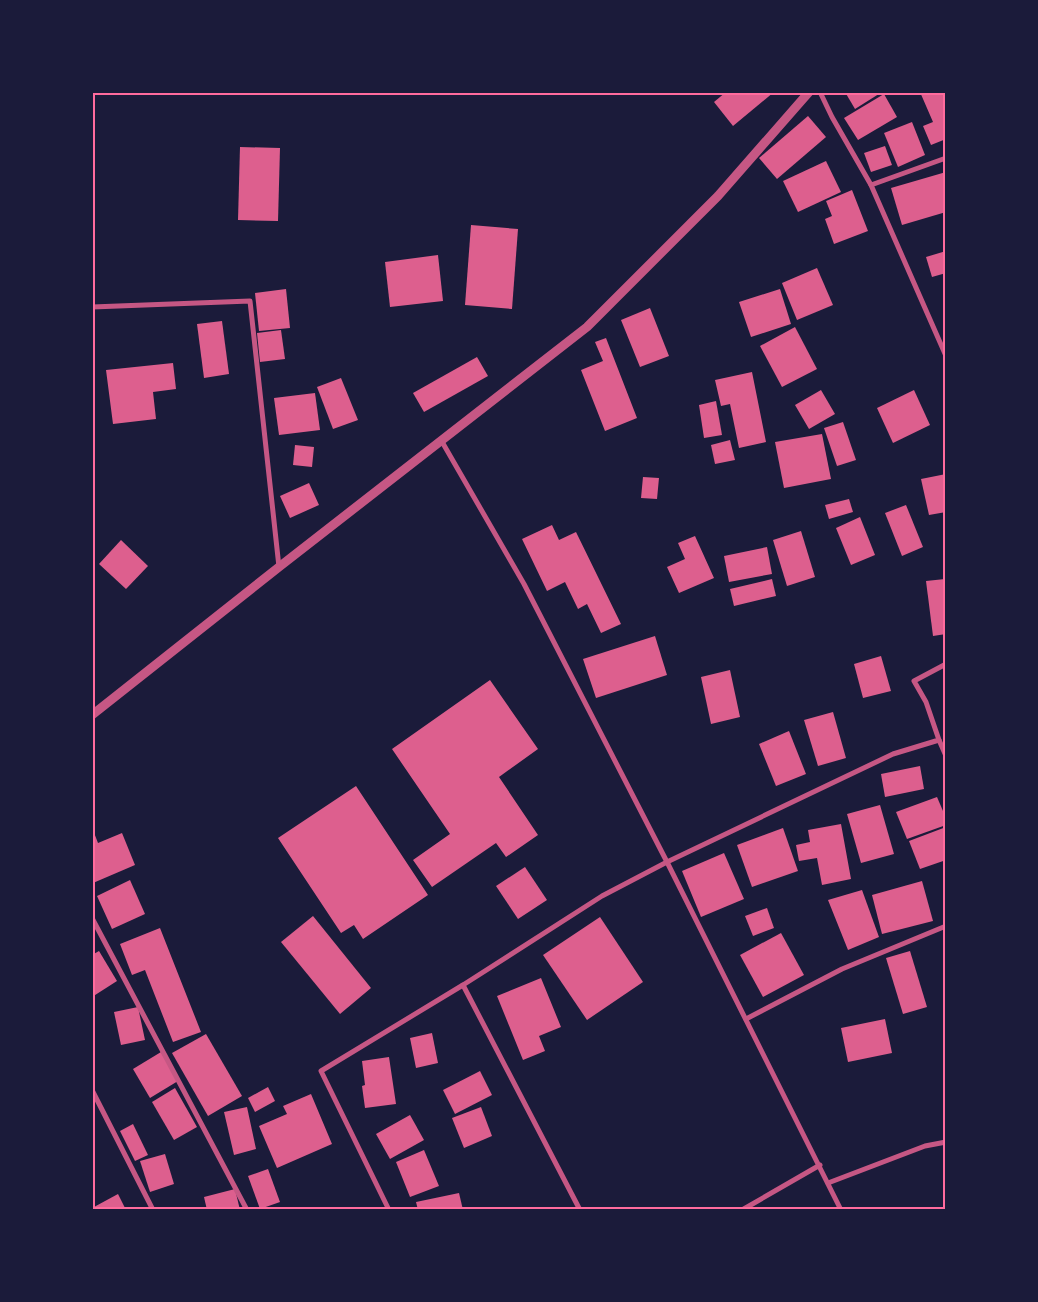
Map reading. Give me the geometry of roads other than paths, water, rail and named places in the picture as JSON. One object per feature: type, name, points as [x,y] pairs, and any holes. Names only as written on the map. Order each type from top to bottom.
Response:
[{"type":"street","points":[[92,715],[587,326],[718,196],[809,92]]},
{"type":"street","points":[[820,92],[832,118],[871,185],[946,356]]},
{"type":"street","points":[[871,185],[946,158]]},
{"type":"street","points":[[92,307],[250,301],[279,567]]},
{"type":"street","points":[[441,440],[524,584],[667,862],[841,1210]]},
{"type":"street","points":[[946,664],[914,681],[926,702],[946,756]]},
{"type":"street","points":[[389,1210],[321,1071],[463,985],[602,896],[667,862],[893,754],[939,740]]},
{"type":"street","points":[[92,918],[247,1210]]},
{"type":"street","points":[[746,1019],[842,969],[946,926]]},
{"type":"street","points":[[463,985],[580,1210]]},
{"type":"street","points":[[92,1090],[153,1210]]},
{"type":"street","points":[[828,1183],[925,1146],[946,1142]]},
{"type":"street","points":[[742,1210],[820,1165]]}]
